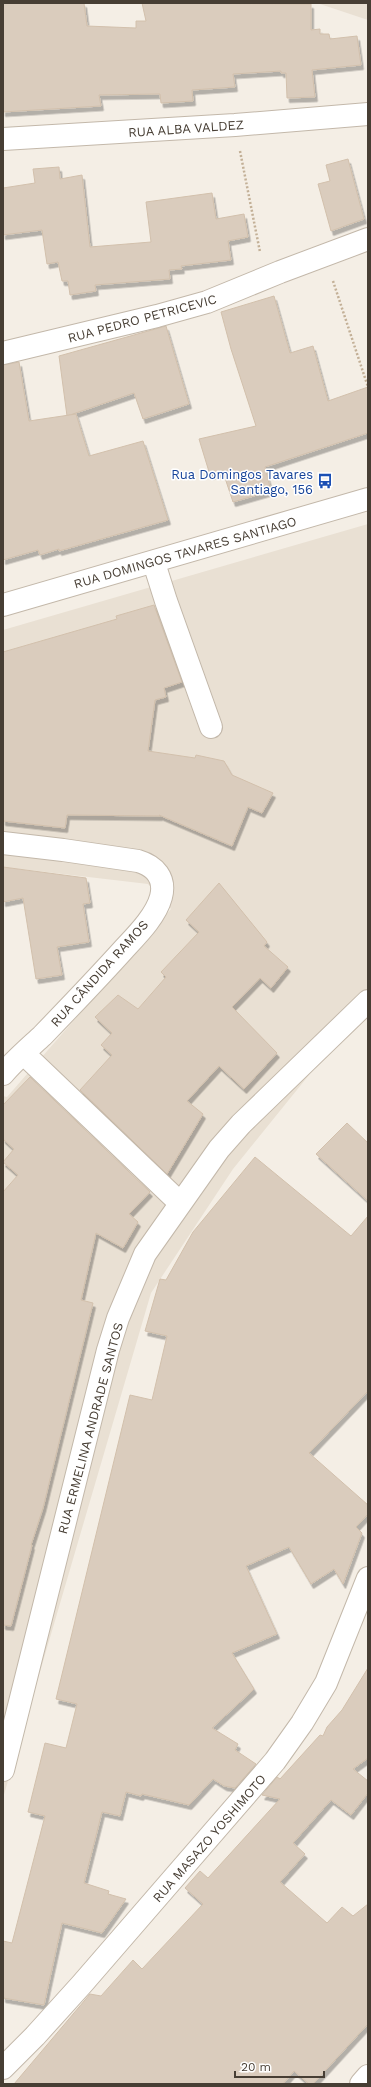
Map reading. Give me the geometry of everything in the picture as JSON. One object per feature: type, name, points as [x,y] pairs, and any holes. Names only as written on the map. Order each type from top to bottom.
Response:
[{"type":"street","name":"RUA ALBA VALDEZ","points":[[3,139],[235,125],[368,114]]},
{"type":"street","name":"RUA PEDRO PETRICEVIC","points":[[3,353],[164,314],[225,296],[265,278],[368,239]]},
{"type":"street","name":"RUA DOMINGOS TAVARES SANTIAGO","points":[[3,605],[368,499]]},
{"type":"street","points":[[154,562],[166,601],[211,727]]},
{"type":"street","name":"RUA CÂNDIDA RAMOS","points":[[3,844],[63,850],[138,861],[150,865],[156,870],[162,886],[161,897],[155,910],[135,936],[68,1010],[24,1054],[5,1070]]},
{"type":"street","name":"RUA ERMELINA ANDRADE SANTOS","points":[[3,1770],[116,1324],[145,1254],[219,1149],[241,1124],[368,1001]]},
{"type":"street","points":[[24,1054],[180,1203]]},
{"type":"street","name":"RUA MASAZO YOSHIMOTO","points":[[3,2068],[35,2036],[82,1984],[276,1761],[302,1723],[326,1683],[368,1578]]},
{"type":"street","points":[[361,2084],[368,2076]]},
{"type":"path","points":[[235,125],[265,278]]},
{"type":"path","points":[[324,256],[368,386]]},
{"type":"shaded area","points":[[317,3],[368,3],[368,20]]},
{"type":"shaded area","points":[[368,524],[368,1002],[233,1169],[151,1293],[3,1798],[3,1096],[7,1097],[171,909],[148,884],[3,867],[3,630]]},
{"type":"building","points":[[3,3],[84,3],[87,26],[136,28],[136,21],[146,21],[142,3],[311,4],[311,30],[320,29],[320,34],[329,34],[330,39],[357,36],[361,65],[312,70],[315,97],[287,98],[286,73],[281,73],[281,71],[233,74],[235,87],[192,90],[193,101],[161,103],[160,94],[99,95],[101,106],[3,112]]},
{"type":"building","points":[[348,159],[364,219],[331,231],[318,184],[330,181],[326,165]]},
{"type":"building","points":[[59,167],[60,179],[82,175],[90,247],[151,242],[146,202],[212,193],[216,219],[244,214],[248,237],[228,241],[231,260],[181,266],[182,269],[169,270],[170,279],[95,285],[96,291],[70,295],[68,281],[62,281],[58,262],[47,264],[42,230],[3,235],[3,188],[35,183],[33,169]]},
{"type":"building","points":[[274,296],[290,353],[313,346],[328,401],[368,387],[368,433],[265,467],[271,491],[233,502],[223,472],[210,475],[199,439],[256,426],[231,349],[221,312]]},
{"type":"building","points":[[166,326],[189,404],[143,419],[134,393],[67,416],[59,356]]},
{"type":"building","points":[[19,362],[29,421],[76,414],[89,456],[143,441],[168,520],[59,551],[59,549],[40,555],[38,550],[3,560],[3,365]]},
{"type":"building","points":[[154,605],[182,682],[164,688],[166,697],[155,700],[148,751],[195,758],[196,755],[224,761],[232,775],[273,793],[262,813],[248,807],[232,846],[159,815],[160,816],[67,815],[65,828],[3,821],[3,652],[117,619],[116,616]]},
{"type":"building","points":[[3,867],[86,878],[90,903],[83,904],[89,942],[57,947],[62,975],[36,979],[23,898],[3,902]]},
{"type":"building","points":[[219,883],[267,942],[264,946],[288,967],[271,988],[260,978],[232,1007],[277,1053],[244,1089],[219,1066],[187,1101],[203,1114],[167,1174],[80,1090],[112,1055],[101,1045],[112,1033],[95,1017],[118,995],[138,1009],[166,977],[161,972],[199,932],[186,920]]},
{"type":"building","points":[[30,1077],[150,1192],[129,1214],[138,1222],[123,1248],[96,1233],[81,1300],[93,1303],[43,1508],[31,1545],[11,1626],[3,1625],[3,1192],[18,1175],[3,1162],[14,1149],[3,1139],[3,1105]]},
{"type":"building","points":[[347,1123],[368,1143],[368,1201],[316,1154]]},
{"type":"building","points":[[255,1157],[351,1236],[368,1216],[368,1391],[309,1453],[368,1505],[368,1514],[356,1527],[362,1533],[343,1584],[334,1569],[311,1584],[289,1547],[246,1566],[277,1634],[232,1653],[254,1689],[212,1728],[238,1744],[235,1750],[256,1764],[235,1788],[224,1786],[213,1779],[189,1805],[142,1794],[141,1796],[126,1792],[120,1816],[102,1812],[84,1883],[109,1891],[108,1894],[126,1899],[102,1933],[62,1923],[44,2005],[3,1998],[3,1941],[12,1943],[45,1816],[28,1812],[45,1743],[66,1748],[77,1704],[56,1699],[130,1395],[152,1400],[167,1336],[145,1331],[160,1279],[166,1280],[193,1232]]},
{"type":"building","points":[[368,1668],[368,1758],[353,1769],[368,1781],[368,1793],[351,1815],[331,1800],[293,1843],[305,1854],[280,1882],[327,1923],[342,1907],[353,1916],[368,1904],[368,2024],[313,2084],[309,2084],[294,2071],[283,2084],[14,2084],[90,1994],[101,1996],[133,1960],[142,1969],[203,1904],[185,1888],[200,1871],[208,1878],[280,1799],[262,1795],[277,1777],[280,1779],[320,1735],[323,1736],[327,1727],[342,1710]]},
{"type":"place","name":"Rua Domingos Tavares Santiago, 156","points":[[325,481]]}]
